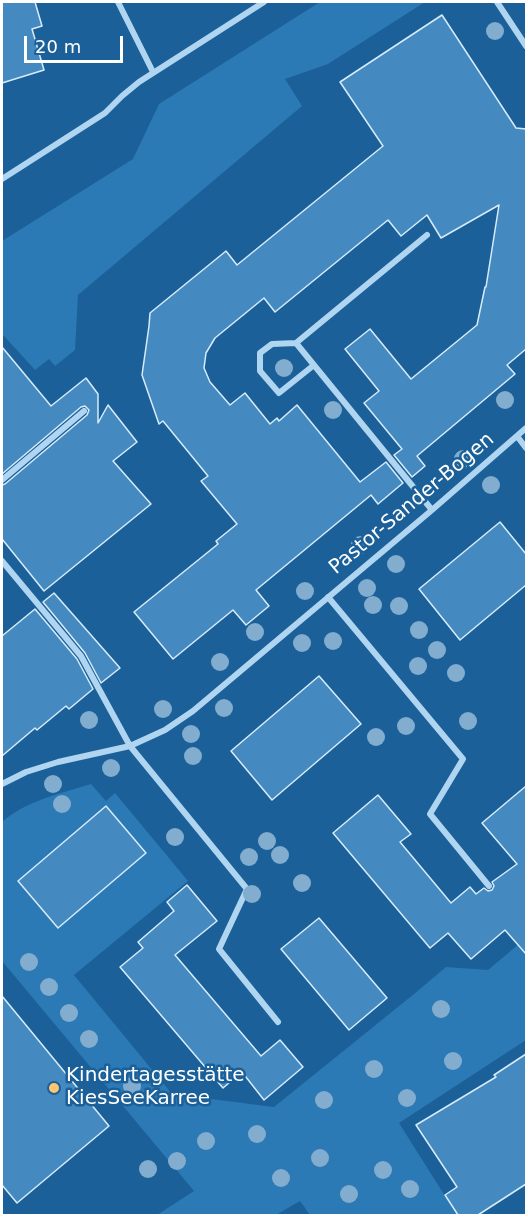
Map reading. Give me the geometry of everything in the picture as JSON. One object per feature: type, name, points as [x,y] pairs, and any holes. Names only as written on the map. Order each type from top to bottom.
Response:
[{"type":"street","points":[[118,2],[153,72]]},
{"type":"street","points":[[2,179],[105,113],[129,90],[153,72],[264,2]]},
{"type":"street","points":[[497,2],[526,46]]},
{"type":"street","points":[[314,365],[279,393],[260,371],[260,354],[272,344],[297,343],[427,236]]},
{"type":"street","points":[[297,343],[432,510]]},
{"type":"street","points":[[2,480],[84,411]]},
{"type":"street","name":"Pastor-Sander-Bogen","points":[[2,784],[26,772],[58,762],[130,746],[165,730],[193,711],[526,428]]},
{"type":"street","name":"Pastor-Sander-Bogen","points":[[517,436],[526,448]]},
{"type":"street","points":[[2,561],[81,656],[130,746],[247,889],[219,949],[278,1022]]},
{"type":"street","name":"Pastor-Sander-Bogen","points":[[328,597],[463,759],[430,814],[489,886]]},
{"type":"shaded area","points":[[320,2],[425,2],[328,64],[285,79],[302,106],[78,295],[75,350],[55,366],[49,359],[35,370],[2,336],[2,241],[133,159],[159,104]]},
{"type":"shaded area","points":[[91,784],[106,801],[115,793],[188,881],[74,975],[172,1094],[274,1107],[446,967],[488,970],[526,938],[526,1040],[399,1123],[457,1215],[310,1215],[300,1201],[276,1215],[157,1215],[194,1191],[2,961],[2,822],[33,803]]},
{"type":"building","points":[[2,2],[35,2],[42,26],[32,29],[44,70],[2,83]]},
{"type":"building","points":[[442,15],[516,128],[526,129],[526,349],[507,365],[515,374],[417,456],[425,466],[412,477],[394,455],[402,449],[364,403],[379,391],[345,349],[370,329],[411,379],[477,325],[486,287],[499,205],[441,238],[427,215],[401,236],[388,220],[275,312],[264,298],[215,338],[206,353],[204,368],[210,382],[230,405],[245,393],[270,424],[277,418],[279,421],[297,405],[360,482],[386,462],[403,483],[378,504],[371,495],[256,590],[269,606],[246,625],[233,610],[173,659],[134,612],[218,544],[216,541],[237,524],[201,481],[208,476],[163,421],[159,424],[142,375],[150,313],[226,251],[237,265],[383,146],[340,82]]},
{"type":"building","points":[[2,347],[51,406],[86,378],[98,394],[98,423],[108,405],[137,442],[113,461],[151,504],[44,591],[2,539],[2,485],[87,415],[89,410],[85,406],[81,407],[2,474]]},
{"type":"building","points":[[500,522],[526,554],[526,585],[460,640],[419,589]]},
{"type":"building","points":[[54,593],[120,668],[101,683],[85,653],[43,602]]},
{"type":"building","points":[[35,609],[77,659],[93,689],[69,709],[66,706],[37,730],[35,728],[2,756],[2,636]]},
{"type":"building","points":[[319,676],[361,724],[272,800],[231,751]]},
{"type":"building","points":[[526,786],[526,954],[505,930],[471,959],[448,933],[430,948],[333,833],[378,795],[411,834],[400,842],[451,903],[470,887],[476,894],[484,888],[488,891],[492,890],[494,886],[492,882],[517,864],[482,823]]},
{"type":"building","points":[[106,806],[146,853],[58,928],[18,881]]},
{"type":"building","points":[[187,885],[217,921],[175,955],[261,1056],[280,1040],[303,1067],[264,1100],[242,1072],[223,1088],[120,967],[143,948],[138,942],[174,911],[167,902]]},
{"type":"building","points":[[319,918],[387,998],[349,1030],[281,949]]},
{"type":"building","points":[[2,996],[109,1126],[17,1203],[2,1185]]},
{"type":"building","points":[[526,1054],[526,1184],[478,1215],[458,1215],[445,1195],[457,1187],[416,1125],[496,1077],[494,1075]]},
{"type":"place","name":"Kindertagesstätte KiesSeeKarree","points":[[54,1088]]}]
